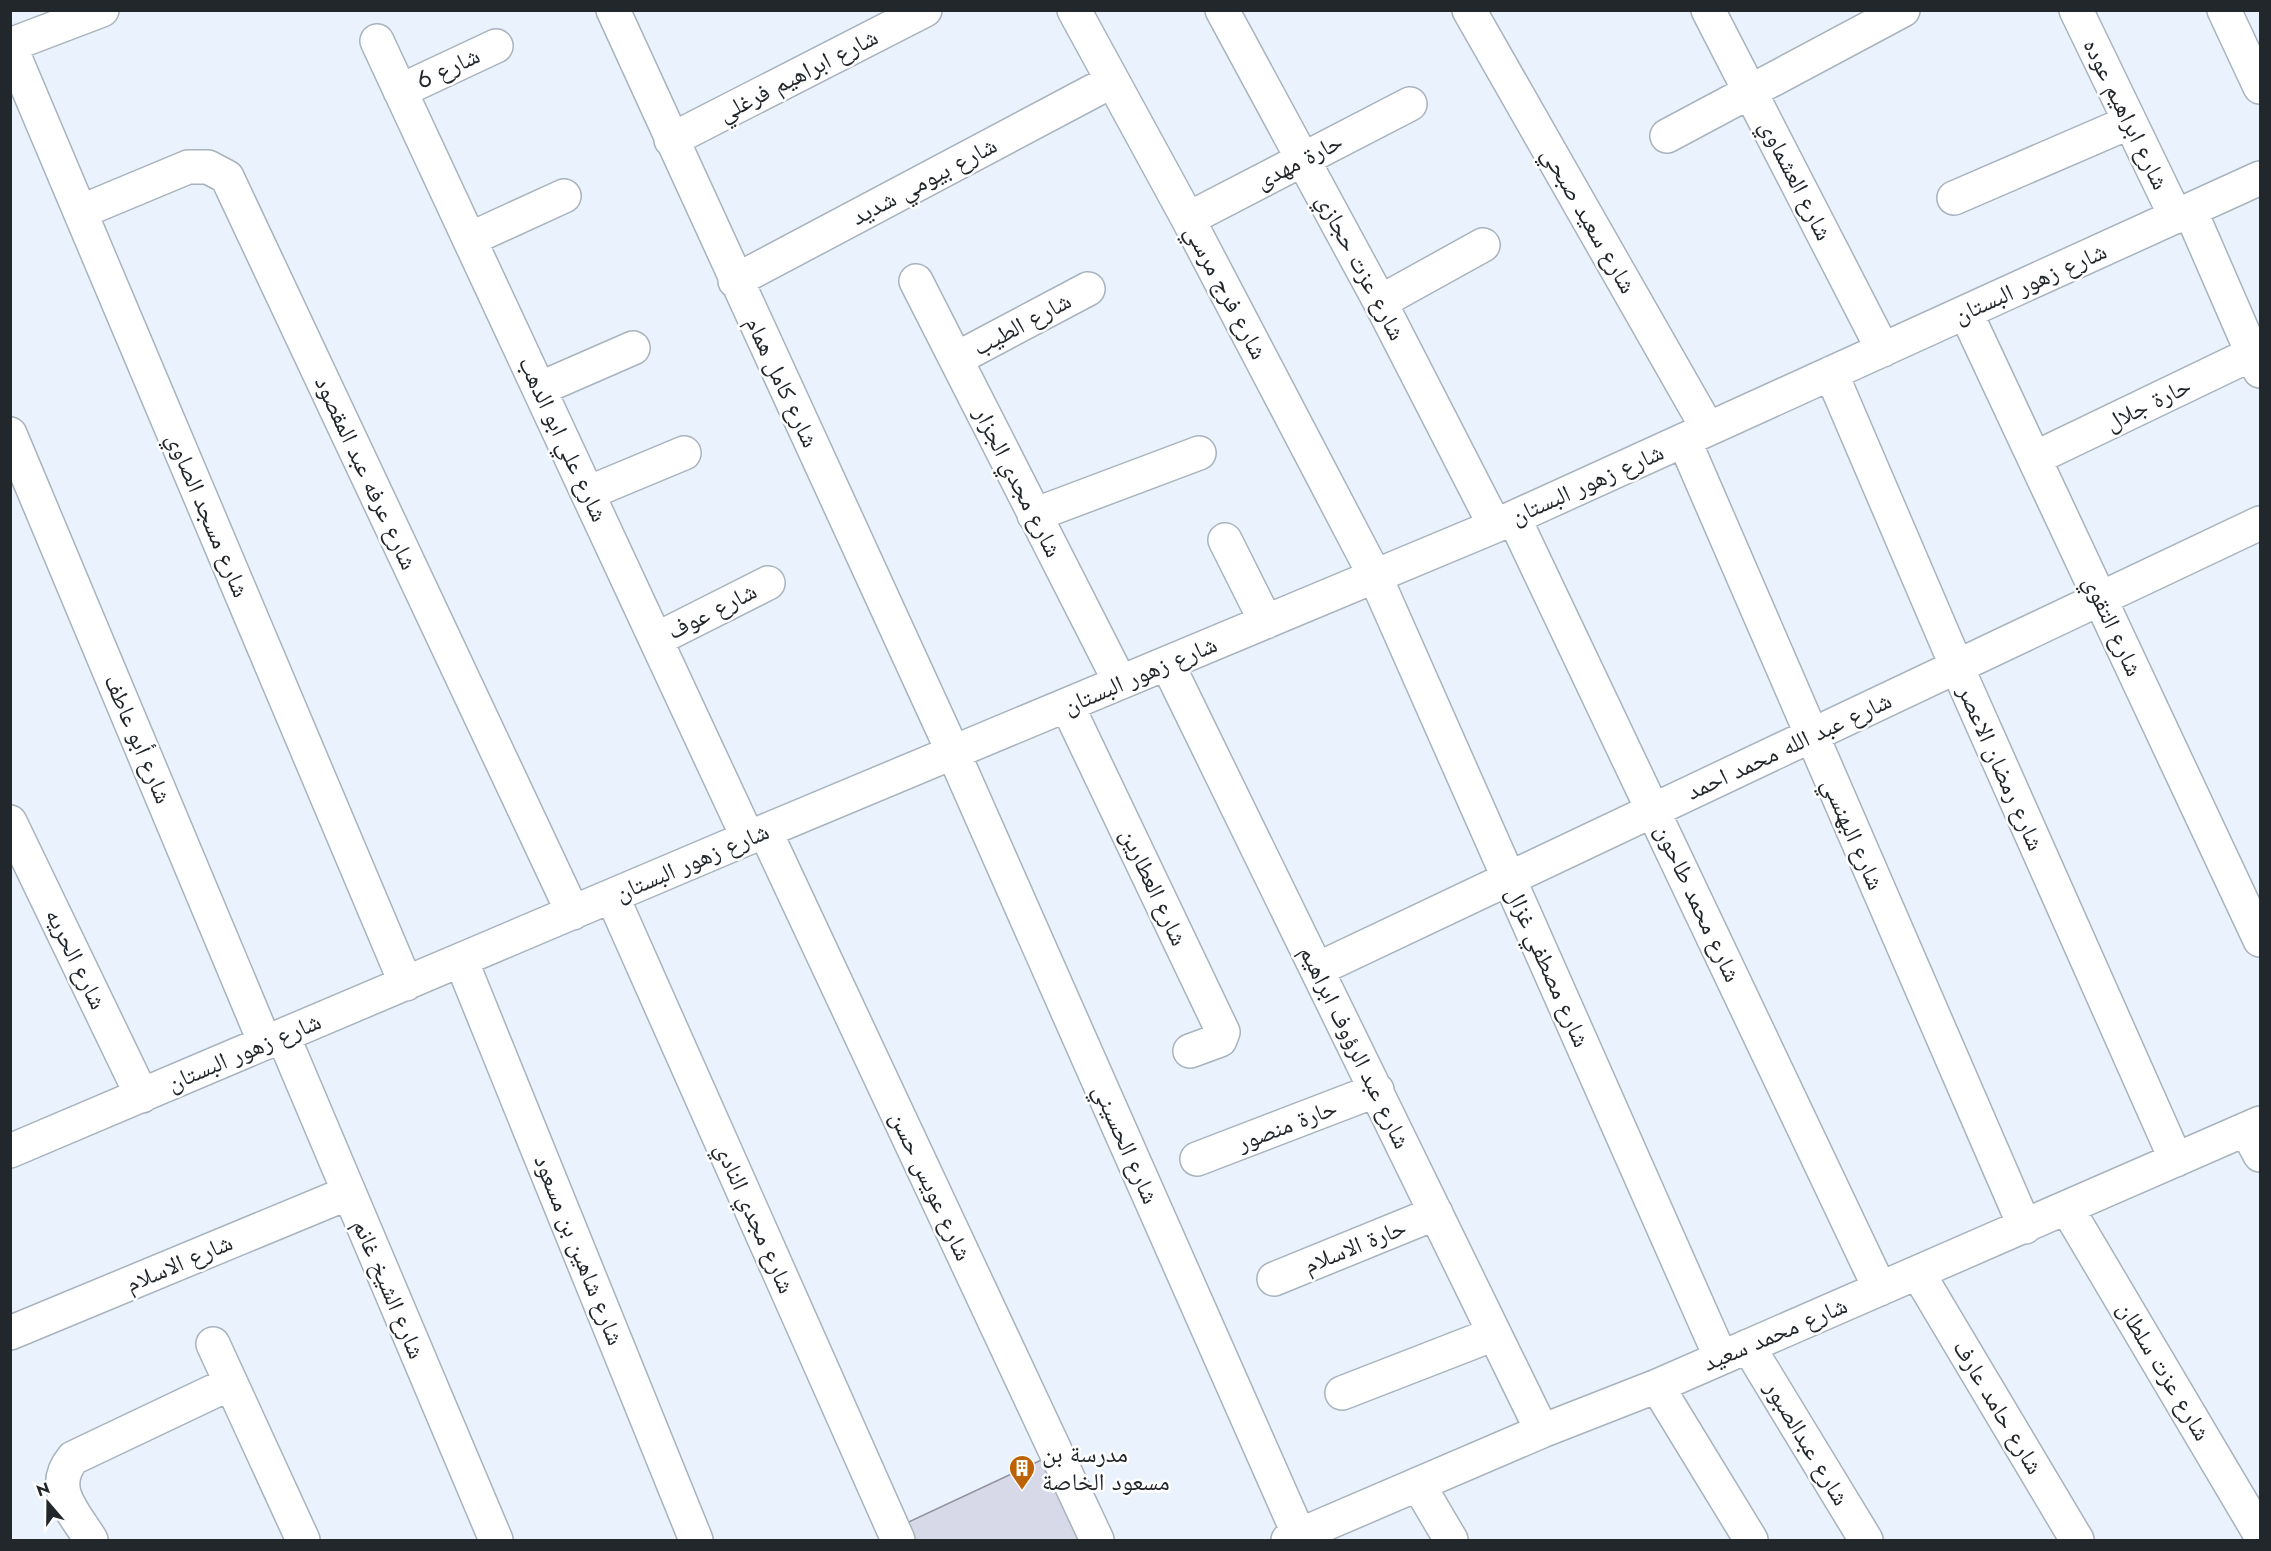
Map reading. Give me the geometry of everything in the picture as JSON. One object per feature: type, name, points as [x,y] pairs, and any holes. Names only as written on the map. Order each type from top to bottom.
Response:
[{"type":"street","points":[[21,34],[102,10]]},
{"type":"street","name":"شارع كامل همام","points":[[613,10],[735,281],[953,752]]},
{"type":"street","name":"شارع ابراهيم فرغلي","points":[[671,140],[925,10]]},
{"type":"street","name":"شارع فرج مرسي","points":[[1074,10],[1188,219],[1375,576]]},
{"type":"street","name":"شارع سعيد صبحي","points":[[1469,10],[1696,435]]},
{"type":"street","name":"شارع العشماوي","points":[[1708,10],[1883,350]]},
{"type":"street","points":[[1667,136],[1902,10]]},
{"type":"street","name":"شارع ابراهيم عوده","points":[[2076,10],[2130,123],[2183,213],[2258,358]]},
{"type":"street","points":[[2224,10],[2260,87]]},
{"type":"street","name":"شارع عزت حجازي","points":[[1232,14],[1303,159],[1380,302],[1505,522]]},
{"type":"street","name":"شارع مسجد الصاوي","points":[[21,34],[81,212],[406,984]]},
{"type":"street","name":"شارع علي ابو الدهب","points":[[377,41],[657,639],[757,835]]},
{"type":"street","name":"شارع 6","points":[[400,91],[496,46]]},
{"type":"street","name":"شارع بيومي شديد","points":[[735,281],[1112,81]]},
{"type":"street","name":"حارة مهدى","points":[[1188,219],[1410,104]]},
{"type":"street","points":[[1954,198],[2130,123]]},
{"type":"street","name":"شارع عرفه عبد المقصود","points":[[81,212],[188,167],[208,166],[227,177],[573,913]]},
{"type":"street","name":"شارع زهور البستان","points":[[10,1151],[953,752],[1505,522],[2260,178]]},
{"type":"street","points":[[470,239],[564,196]]},
{"type":"street","points":[[1380,302],[1483,245]]},
{"type":"street","name":"شارع مجدي الجزار","points":[[916,281],[1120,682]]},
{"type":"street","name":"شارع الطيب","points":[[956,359],[1088,289]]},
{"type":"street","name":"شارع التقوي","points":[[1966,313],[2260,940]]},
{"type":"street","points":[[539,389],[633,348]]},
{"type":"street","name":"حارة جلال","points":[[2035,458],[2258,358]]},
{"type":"street","name":"شارع رمضان الاعصر","points":[[1831,373],[1957,667],[2176,1160]]},
{"type":"street","name":"شارع أبو عاطف","points":[[10,434],[274,1040]]},
{"type":"street","name":"شارع البهنسي","points":[[1696,435],[1810,736],[2025,1227]]},
{"type":"street","points":[[588,493],[684,453]]},
{"type":"street","points":[[1034,515],[1199,453]]},
{"type":"street","name":"شارع محمد طاحون","points":[[1505,522],[1653,810],[1880,1289]]},
{"type":"street","name":"شارع عبد الله محمد احمد","points":[[1318,969],[2260,523]]},
{"type":"street","points":[[1226,540],[1266,622]]},
{"type":"street","name":"شارع مصطفي غزال","points":[[1375,576],[1509,878],[1735,1352]]},
{"type":"street","name":"شارع عوف","points":[[657,639],[768,582]]},
{"type":"street","name":"شارع عبد الرؤوف ابراهيم","points":[[1167,663],[1542,1431]]},
{"type":"street","name":"شارع العطارين","points":[[1067,705],[1222,1032],[1223,1037],[1220,1040],[1190,1051]]},
{"type":"street","name":"شارع الحسيني","points":[[953,752],[1294,1538]]},
{"type":"street","name":"شارع الحريه","points":[[10,822],[142,1096]]},
{"type":"street","name":"شارع عويس حسن","points":[[757,835],[1098,1540]]},
{"type":"street","name":"شارع مجدي النادي","points":[[612,896],[898,1540]]},
{"type":"street","name":"شارع شاهين بن مسعود","points":[[461,960],[696,1540]]},
{"type":"street","name":"شارع الشيخ غانم","points":[[274,1040],[348,1193],[496,1540]]},
{"type":"street","name":"حارة منصور","points":[[1197,1159],[1377,1090]]},
{"type":"street","name":"شارع محمد سعيد","points":[[1294,1538],[1542,1431],[1657,1386],[2176,1160],[2256,1136]]},
{"type":"street","name":"شارع الاسلام","points":[[10,1333],[348,1193]]},
{"type":"street","name":"شارع عزت سلطان","points":[[2067,1208],[2260,1534]]},
{"type":"street","name":"حارة الاسلام","points":[[1274,1279],[1436,1213]]},
{"type":"street","name":"شارع حامد عارف","points":[[1918,1273],[2077,1540]]},
{"type":"street","points":[[1342,1393],[1494,1334]]},
{"type":"street","points":[[213,1344],[303,1540]]},
{"type":"street","name":"شارع عبدالصبور","points":[[1735,1352],[1866,1540]]},
{"type":"street","points":[[91,1540],[61,1489],[62,1470],[73,1458],[231,1383]]},
{"type":"street","points":[[1657,1386],[1751,1540]]},
{"type":"street","points":[[1418,1484],[1451,1540]]},
{"type":"building","name":"مدرسة بن مسعود الخاصة","points":[[1052,1455],[1092,1540],[904,1540],[898,1527]]},
{"type":"place","name":"مدرسة بن مسعود الخاصة","points":[[1022,1491]]}]
